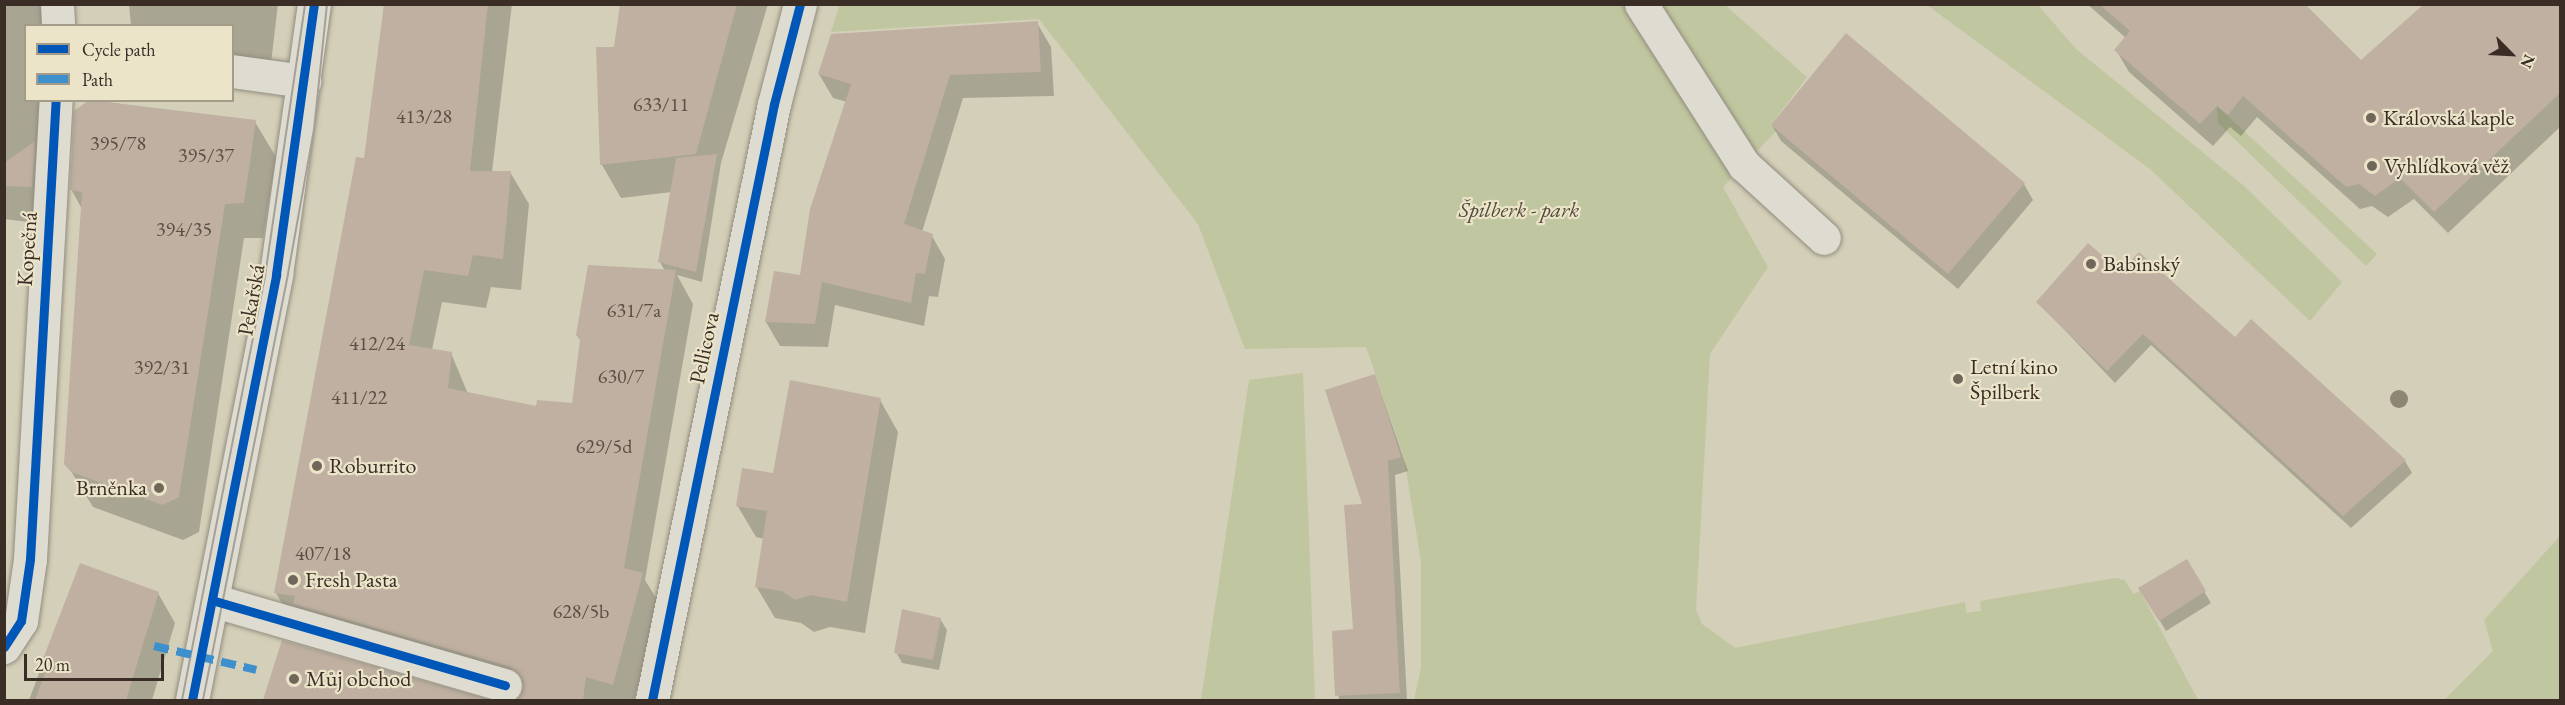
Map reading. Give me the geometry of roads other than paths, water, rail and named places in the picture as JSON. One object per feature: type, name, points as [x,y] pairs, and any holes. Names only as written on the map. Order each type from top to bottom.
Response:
[{"type":"street","points":[[57,4],[58,24]]},
{"type":"street","name":"Pekařská","points":[[192,700],[215,601],[276,274],[314,4]]},
{"type":"street","name":"Pellicova","points":[[652,700],[774,104],[800,4]]},
{"type":"street","points":[[1641,4],[1744,165],[1824,238]]},
{"type":"street","points":[[234,71],[304,81]]},
{"type":"street","name":"Kopečná","points":[[4,646],[21,621],[30,559],[18,495],[56,102]]},
{"type":"street","points":[[215,601],[505,685]]},
{"type":"tram line","points":[[182,700],[265,276],[305,4]]},
{"type":"tram line","points":[[203,700],[288,274],[314,130],[327,4]]},
{"type":"place","name":"Královská kaple","points":[[2371,118]]},
{"type":"place","name":"Vyhlídková věž","points":[[2372,166]]},
{"type":"place","name":"Babinský","points":[[2091,264]]},
{"type":"place","name":"Letní kino Špilberk","points":[[1958,379]]},
{"type":"place","name":"Roburrito","points":[[317,466]]},
{"type":"place","name":"Brněnka","points":[[159,488]]},
{"type":"place","name":"Fresh Pasta","points":[[293,580]]},
{"type":"place","name":"Můj obchod","points":[[294,679]]},
{"type":"park label","name":"Špilberk - park","points":[[1519,210]]}]
